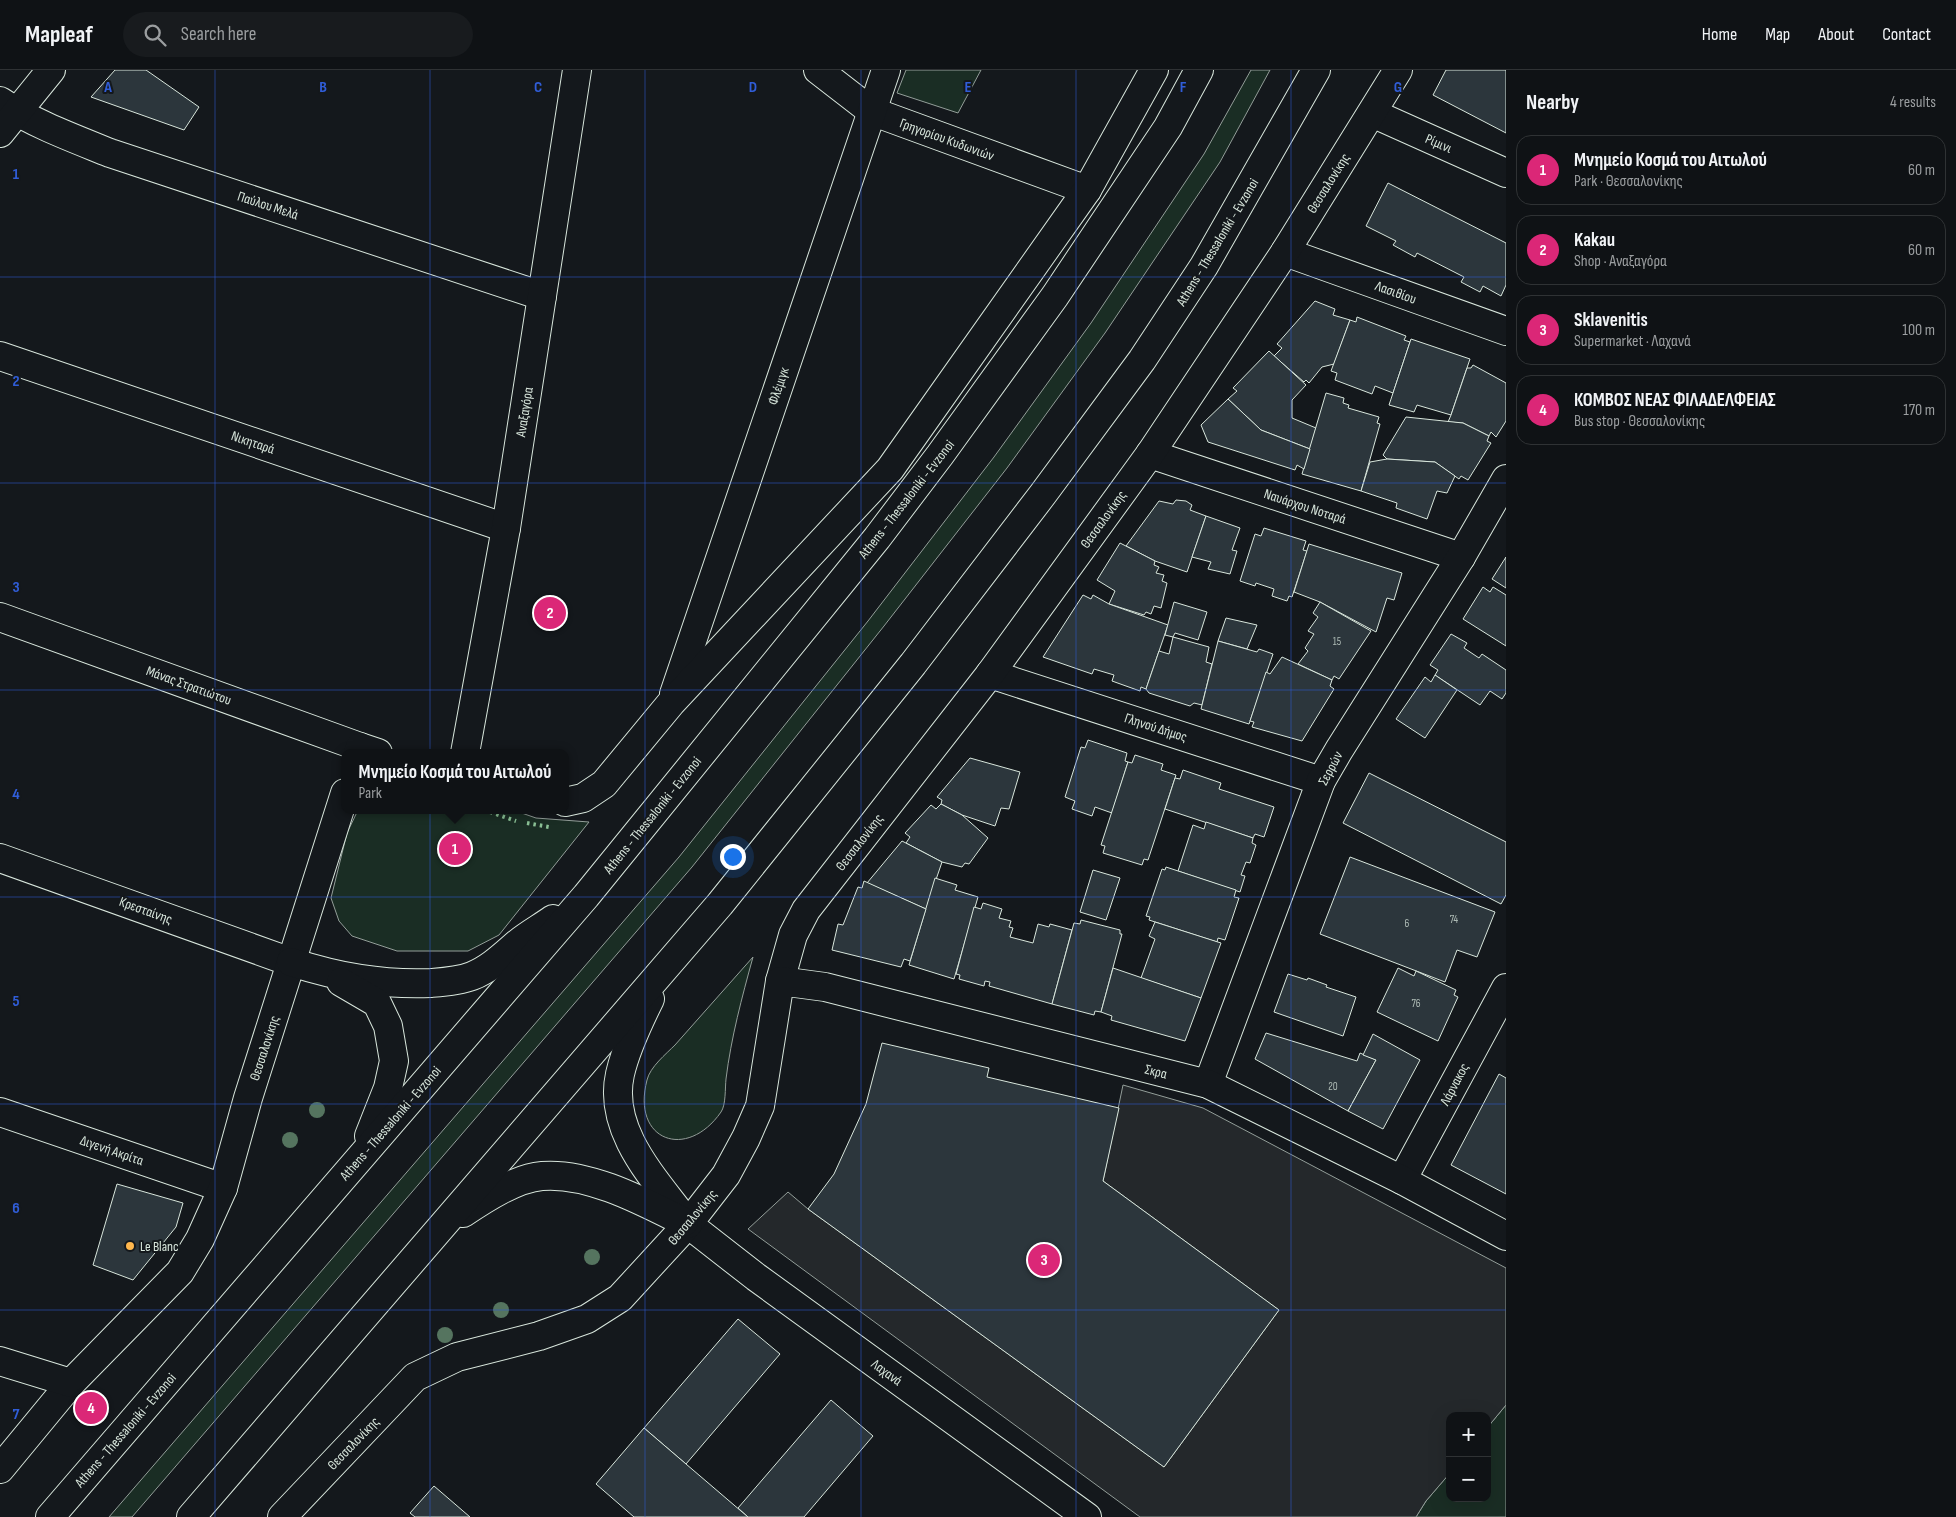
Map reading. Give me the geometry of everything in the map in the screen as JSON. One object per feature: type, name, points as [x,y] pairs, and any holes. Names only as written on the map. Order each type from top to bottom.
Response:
[{"type":"main road","points":[[0,133],[9,107],[51,70]]},
{"type":"main road","name":"Αναξαγόρα","points":[[465,749],[506,528],[576,70]]},
{"type":"main road","name":"Γρηγορίου Κυδωνιών","points":[[818,70],[870,112],[1087,190]]},
{"type":"main road","name":"Φλέμιγκ","points":[[671,702],[870,112],[886,70]]},
{"type":"main road","points":[[569,801],[583,798],[604,784],[671,702],[890,469],[1087,190],[1154,70]]},
{"type":"main road","name":"Athens - Thessaloniki - Evzonoi","points":[[50,1517],[586,896],[871,545],[940,456],[1056,296],[1168,127],[1199,70]]},
{"type":"main road","name":"Athens - Thessaloniki - Evzonoi","points":[[191,1517],[720,904],[913,664],[1043,494],[1130,376],[1204,266],[1316,70]]},
{"type":"main road","name":"Θεσσαλονίκης","points":[[282,1517],[415,1378],[457,1357],[539,1336],[587,1319],[620,1298],[688,1224],[726,1175],[746,1138],[760,1106],[780,981],[792,935],[806,910],[990,674],[1150,454],[1285,252],[1398,70]]},
{"type":"main road","name":"Παύλου Μελά","points":[[9,107],[59,132],[110,152],[542,296]]},
{"type":"main road","name":"Ρίμινι","points":[[1372,113],[1506,173]]},
{"type":"main road","name":"Λασιθίου","points":[[1285,252],[1506,331]]},
{"type":"main road","name":"Νικηταρά","points":[[0,356],[506,528]]},
{"type":"main road","name":"Ναυάρχου Νοταρά","points":[[1150,454],[1460,557]]},
{"type":"main road","name":"Σερρών","points":[[1208,1084],[1322,781],[1339,750],[1460,557],[1506,479]]},
{"type":"main road","name":"Μάνας Στρατιώτου","points":[[0,617],[360,749]]},
{"type":"main road","name":"Γληνού Δήμος","points":[[990,674],[1322,781]]},
{"type":"main road","name":"Θεσσαλονίκης","points":[[0,1469],[71,1384],[180,1272],[200,1239],[223,1188],[248,1098],[341,806]]},
{"type":"main road","name":"Κρεσταίνης","points":[[0,858],[329,974]]},
{"type":"main road","points":[[329,974],[375,982],[415,984],[447,982],[472,976],[497,962],[520,941],[586,896]]},
{"type":"main road","points":[[663,970],[629,1044],[619,1076],[618,1104],[624,1130],[643,1162],[688,1224]]},
{"type":"main road","points":[[329,974],[377,1003],[388,1026],[394,1061],[388,1088],[360,1158]]},
{"type":"main road","name":"Σκρα","points":[[780,981],[825,987],[1208,1084],[1402,1180],[1506,1236]]},
{"type":"main road","name":"Λάρνακος","points":[[1402,1180],[1506,988]]},
{"type":"main road","name":"Διγενή Ακρίτα","points":[[0,1112],[223,1188]]},
{"type":"main road","points":[[436,1234],[464,1212],[510,1185],[542,1176],[568,1178],[599,1184],[640,1199],[688,1224]]},
{"type":"main road","name":"Λαχανά","points":[[688,1224],[756,1277],[1087,1517]]},
{"type":"main road","points":[[0,1361],[71,1384]]},
{"type":"green space","points":[[906,70],[981,70],[958,113],[897,93]]},
{"type":"green space","points":[[1251,70],[1270,70],[1220,162],[1105,333],[1007,468],[884,626],[692,867],[132,1517],[109,1517],[679,857],[868,621],[994,457],[1091,323],[1204,154]]},
{"type":"green space","points":[[356,814],[524,814],[536,818],[589,822],[499,935],[468,951],[397,951],[352,936],[339,921],[331,898],[347,833]]},
{"type":"green space","points":[[753,957],[734,1033],[723,1109],[707,1127],[693,1136],[678,1139],[665,1137],[654,1130],[647,1118],[644,1101],[647,1080],[651,1070]]},
{"type":"green space","points":[[1506,1405],[1506,1517],[1416,1517],[1426,1501],[1446,1478],[1446,1502],[1491,1502],[1491,1423]]},
{"type":"shaded area","points":[[1123,1085],[1203,1108],[1506,1268],[1506,1405],[1491,1423],[1491,1412],[1446,1412],[1446,1478],[1426,1501],[1416,1517],[1140,1517],[748,1229],[788,1192],[808,1209],[1164,1467],[1279,1310],[1103,1181]]},
{"type":"building","points":[[115,70],[146,70],[199,107],[184,130],[91,97]]},
{"type":"building","points":[[1446,70],[1506,70],[1506,133],[1433,95]]},
{"type":"building","points":[[1388,183],[1506,243],[1506,285],[1501,296],[1483,286],[1480,292],[1461,282],[1464,277],[1417,253],[1415,257],[1393,245],[1396,241],[1366,226]]},
{"type":"building","points":[[1315,301],[1335,309],[1333,315],[1350,320],[1334,364],[1322,367],[1309,383],[1306,380],[1304,382],[1274,356],[1282,348],[1277,344]]},
{"type":"building","points":[[1357,317],[1406,336],[1404,340],[1410,342],[1393,393],[1375,386],[1372,394],[1335,380],[1337,373],[1331,371],[1350,320],[1356,322]]},
{"type":"building","points":[[1411,339],[1470,359],[1451,415],[1417,405],[1414,412],[1389,405]]},
{"type":"building","points":[[1269,351],[1306,385],[1292,400],[1292,418],[1316,428],[1310,449],[1261,430],[1228,399],[1237,391],[1233,388]]},
{"type":"building","points":[[1473,365],[1506,383],[1506,421],[1496,437],[1491,432],[1489,436],[1463,423],[1448,422],[1467,368],[1471,368]]},
{"type":"building","points":[[1326,393],[1344,398],[1343,403],[1349,405],[1348,408],[1379,417],[1377,423],[1380,424],[1361,491],[1302,474]]},
{"type":"building","points":[[1228,399],[1261,430],[1310,449],[1304,469],[1297,465],[1295,470],[1208,442],[1201,425]]},
{"type":"building","points":[[1406,417],[1463,423],[1489,436],[1487,441],[1491,443],[1468,480],[1461,476],[1459,479],[1435,462],[1387,459],[1383,455]]},
{"type":"building","points":[[1387,459],[1435,462],[1455,476],[1447,493],[1437,491],[1427,519],[1396,508],[1397,503],[1361,491],[1370,462]]},
{"type":"building","points":[[1176,500],[1186,501],[1192,505],[1190,510],[1206,516],[1187,572],[1155,561],[1126,546],[1159,501],[1173,504]]},
{"type":"building","points":[[1206,516],[1240,528],[1232,550],[1237,551],[1230,574],[1208,569],[1211,562],[1192,557]]},
{"type":"building","points":[[1264,528],[1306,541],[1303,550],[1307,551],[1292,597],[1289,596],[1287,601],[1272,596],[1274,589],[1256,583],[1255,586],[1240,581],[1255,534],[1261,536]]},
{"type":"building","points":[[1120,543],[1155,561],[1154,565],[1159,567],[1156,573],[1164,575],[1162,581],[1167,583],[1161,608],[1154,606],[1151,614],[1146,612],[1144,615],[1109,604],[1115,591],[1097,580]]},
{"type":"building","points":[[1309,544],[1402,573],[1394,600],[1387,598],[1376,632],[1320,602],[1294,592]]},
{"type":"building","points":[[1506,557],[1506,588],[1492,579]]},
{"type":"building","points":[[1483,587],[1490,592],[1493,587],[1506,595],[1506,646],[1463,619]]},
{"type":"building","points":[[1083,595],[1091,599],[1093,595],[1109,604],[1168,625],[1146,689],[1141,687],[1140,691],[1112,681],[1114,675],[1094,669],[1092,674],[1043,657]]},
{"type":"building","points":[[1174,602],[1207,612],[1198,640],[1175,633],[1173,637],[1165,635]]},
{"type":"building","points":[[1320,602],[1371,631],[1339,679],[1334,676],[1332,680],[1298,664],[1308,651],[1305,648],[1314,634],[1308,631],[1318,617],[1313,613]]},
{"type":"building","points":[[1226,618],[1257,625],[1247,649],[1218,641]]},
{"type":"building","points":[[1451,634],[1467,643],[1464,648],[1479,658],[1482,654],[1506,670],[1506,693],[1502,699],[1490,691],[1480,705],[1435,675],[1438,670],[1430,665]]},
{"type":"building","points":[[1173,637],[1209,647],[1206,662],[1212,664],[1202,705],[1194,703],[1190,706],[1149,693],[1146,689],[1159,651],[1169,654]]},
{"type":"building","points":[[1218,641],[1257,652],[1259,649],[1273,654],[1249,724],[1201,709]]},
{"type":"building","points":[[1282,657],[1332,680],[1330,686],[1334,689],[1302,741],[1252,727],[1254,722],[1250,721],[1266,672],[1270,674]]},
{"type":"building","points":[[1435,675],[1457,690],[1425,738],[1396,719],[1425,677],[1431,682]]},
{"type":"building","points":[[1088,740],[1127,753],[1125,761],[1128,762],[1112,813],[1095,807],[1092,816],[1072,809],[1075,801],[1065,797],[1081,747],[1085,748]]},
{"type":"building","points":[[1135,755],[1163,764],[1161,770],[1176,775],[1148,860],[1144,859],[1142,865],[1103,853],[1105,846],[1101,845],[1128,762],[1132,763]]},
{"type":"building","points":[[970,758],[1020,772],[1009,809],[1001,808],[995,826],[962,815],[941,804],[942,800],[937,797]]},
{"type":"building","points":[[1183,770],[1221,783],[1219,789],[1274,807],[1264,837],[1255,834],[1253,838],[1165,809],[1175,778],[1180,779]]},
{"type":"building","points":[[1369,773],[1506,842],[1506,895],[1501,904],[1343,823]]},
{"type":"building","points":[[941,804],[962,815],[988,838],[969,864],[965,863],[962,867],[942,862],[906,843],[910,837],[905,833],[931,805],[936,809]]},
{"type":"building","points":[[1206,822],[1253,838],[1252,843],[1256,845],[1250,863],[1246,862],[1241,875],[1245,876],[1240,892],[1178,871],[1193,825],[1204,829]]},
{"type":"building","points":[[902,841],[942,862],[926,909],[867,883]]},
{"type":"building","points":[[1350,857],[1495,912],[1477,957],[1457,950],[1445,982],[1320,934]]},
{"type":"building","points":[[1166,867],[1236,890],[1234,897],[1239,898],[1225,940],[1218,938],[1217,942],[1149,920],[1150,917],[1146,916],[1162,869],[1165,870]]},
{"type":"building","points":[[1093,870],[1120,878],[1106,920],[1080,912]]},
{"type":"building","points":[[935,878],[957,885],[955,890],[978,897],[954,979],[909,965]]},
{"type":"building","points":[[864,881],[926,909],[910,961],[904,959],[901,967],[832,950],[838,924],[843,925],[858,887],[862,888]]},
{"type":"building","points":[[983,903],[1002,909],[999,918],[1011,921],[1009,927],[1013,928],[1010,937],[1033,943],[1038,924],[1049,927],[1050,924],[1072,930],[1052,1004],[989,986],[990,982],[985,981],[984,986],[959,979],[960,975],[956,974],[974,907],[981,909]]},
{"type":"building","points":[[1081,920],[1120,930],[1120,934],[1122,934],[1101,1012],[1095,1011],[1094,1015],[1052,1004],[1074,923],[1080,924]]},
{"type":"building","points":[[1155,922],[1221,943],[1201,998],[1141,978],[1155,939],[1149,936]]},
{"type":"building","points":[[1113,968],[1201,998],[1185,1041],[1111,1020],[1112,1016],[1101,1012]]},
{"type":"building","points":[[1398,968],[1414,976],[1416,971],[1456,990],[1454,995],[1458,997],[1438,1041],[1377,1012]]},
{"type":"building","points":[[1288,974],[1307,980],[1308,978],[1327,985],[1326,987],[1356,997],[1343,1036],[1274,1012]]},
{"type":"building","points":[[1266,1033],[1357,1061],[1360,1053],[1376,1060],[1348,1111],[1255,1059]]},
{"type":"building","points":[[1373,1034],[1420,1060],[1383,1129],[1348,1111],[1376,1060],[1363,1055]]},
{"type":"building","points":[[882,1043],[989,1068],[987,1077],[1119,1108],[1103,1181],[1279,1310],[1164,1467],[808,1209],[834,1174],[866,1104]]},
{"type":"building","points":[[1499,1074],[1506,1078],[1506,1194],[1451,1165]]},
{"type":"building","name":"Le Blanc","points":[[117,1184],[183,1203],[176,1227],[133,1280],[93,1265]]},
{"type":"building","points":[[738,1319],[780,1354],[686,1464],[644,1428]]},
{"type":"building","points":[[831,1400],[873,1436],[804,1517],[748,1517],[738,1508]]},
{"type":"building","points":[[644,1428],[748,1517],[634,1517],[596,1484]]},
{"type":"building","points":[[434,1486],[470,1517],[415,1517],[410,1513]]},
{"type":"hedge","points":[[496,814],[516,821]]},
{"type":"hedge","points":[[527,823],[549,827]]},
{"type":"place","name":"Kakau","points":[[550,613]]},
{"type":"place","name":"Μνημείο Κοσμά του Αιτωλού","points":[[455,849]]},
{"type":"place","name":"Le Blanc","points":[[130,1246]]},
{"type":"place","name":"Sklavenitis","points":[[1044,1260]]},
{"type":"place","name":"ΚΟΜΒΟΣ ΝΕΑΣ ΦΙΛΑΔΕΛΦΕΙΑΣ","points":[[91,1408]]}]
